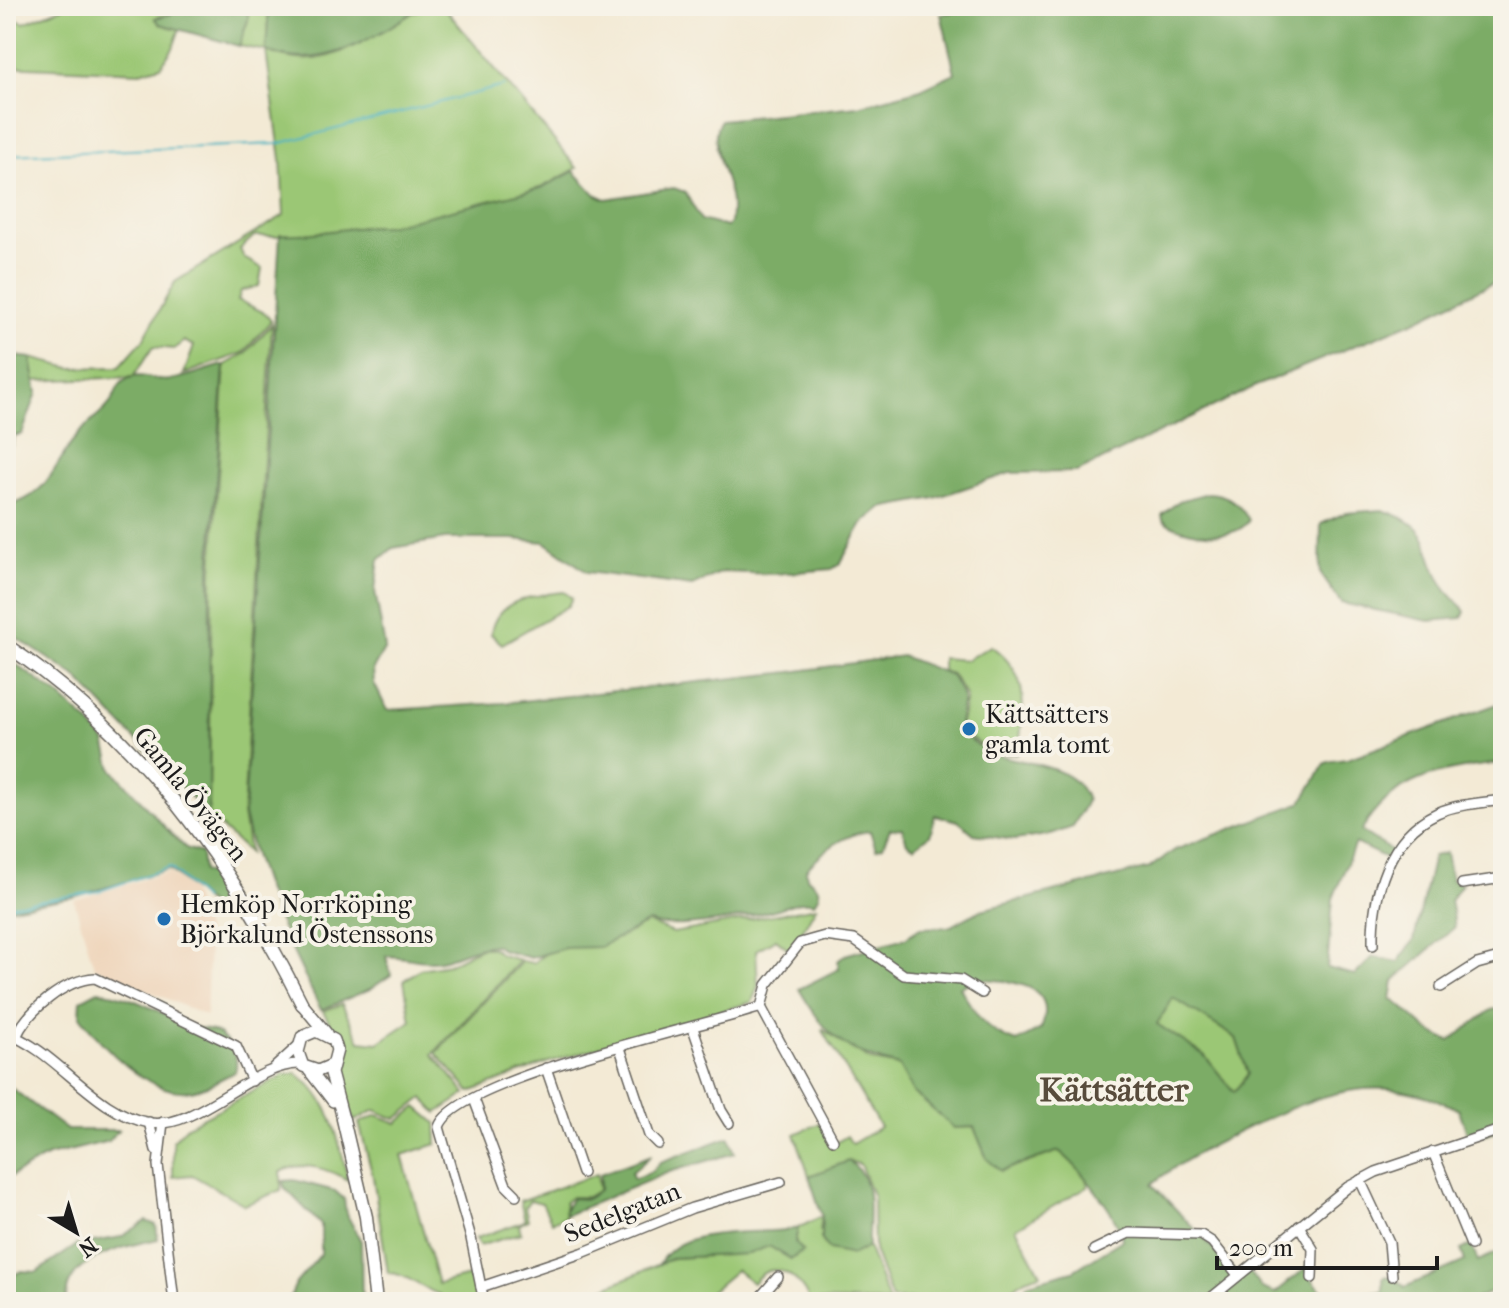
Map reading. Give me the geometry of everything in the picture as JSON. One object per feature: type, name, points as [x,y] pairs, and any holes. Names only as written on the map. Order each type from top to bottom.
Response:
[{"type":"main road","name":"Gamla Övägen","points":[[6,645],[57,682],[108,727],[200,831],[247,901],[302,1004]]},
{"type":"main road","name":"Gamla Övägen","points":[[343,1119],[366,1217],[376,1299]]},
{"type":"street","points":[[1373,945],[1378,894],[1401,840],[1434,814],[1451,808],[1503,800]]},
{"type":"street","points":[[1462,884],[1503,878]]},
{"type":"street","points":[[833,1140],[761,1007],[767,985],[800,943],[816,937],[843,936],[854,940],[904,975],[961,980],[982,993]]},
{"type":"street","points":[[1441,987],[1477,964],[1503,957]]},
{"type":"street","points":[[252,1081],[236,1046],[95,978],[82,980],[54,995],[11,1035],[46,1055],[110,1106],[149,1122],[163,1122],[252,1081],[271,1070],[316,1031],[326,1033]]},
{"type":"street","name":"Gamla Övägen","points":[[302,1004],[336,1045],[332,1081],[343,1119]]},
{"type":"street","name":"Gamla Övägen","points":[[302,1004],[305,1028],[300,1042],[305,1066],[343,1119]]},
{"type":"street","points":[[484,1302],[471,1238],[439,1127],[446,1116],[474,1099],[546,1068],[761,1007]]},
{"type":"street","points":[[693,1028],[721,1110],[729,1123]]},
{"type":"street","points":[[620,1048],[649,1135],[658,1144]]},
{"type":"street","points":[[271,1070],[305,1066],[318,1071],[332,1065]]},
{"type":"street","points":[[546,1068],[582,1173]]},
{"type":"street","points":[[474,1099],[506,1185],[516,1195]]},
{"type":"street","points":[[149,1122],[157,1153],[174,1302]]},
{"type":"street","points":[[157,1153],[163,1122]]},
{"type":"street","points":[[1206,1302],[1360,1180],[1503,1130]]},
{"type":"street","points":[[1433,1152],[1471,1245]]},
{"type":"street","points":[[1360,1180],[1389,1242],[1392,1276]]},
{"type":"street","name":"Sedelgatan","points":[[481,1287],[582,1253],[692,1208],[781,1182]]},
{"type":"street","points":[[1299,1226],[1313,1249],[1312,1278]]},
{"type":"street","points":[[1094,1250],[1129,1233],[1201,1235],[1212,1242],[1238,1275]]},
{"type":"street","points":[[756,1302],[778,1277]]},
{"type":"shaded area","points":[[169,872],[191,891],[209,940],[206,1016],[94,967],[74,900]]},
{"type":"green space","points":[[66,6],[166,6],[172,14],[156,18],[160,24],[180,28],[173,48],[161,66],[140,72],[6,66],[6,16],[24,23]]},
{"type":"green space","points":[[166,6],[248,6],[248,20],[239,46],[160,24],[155,18],[171,14]]},
{"type":"green space","points":[[248,6],[269,6],[266,51],[239,46],[248,20]]},
{"type":"green space","points":[[269,6],[423,6],[368,39],[328,55],[308,58],[287,57],[266,51]]},
{"type":"green space","points":[[443,6],[577,168],[541,188],[387,227],[368,226],[312,236],[254,236],[240,249],[244,258],[262,268],[259,286],[241,291],[238,300],[265,313],[271,321],[243,353],[184,374],[194,346],[184,341],[174,349],[153,347],[133,377],[33,381],[31,358],[71,368],[119,367],[143,340],[175,282],[284,215],[281,159],[266,51],[295,59],[320,58],[342,52],[421,9]]},
{"type":"green space","points":[[996,6],[1503,6],[1503,278],[1415,321],[1258,385],[1077,472],[1010,473],[935,498],[881,508],[862,524],[840,564],[832,569],[775,574],[722,572],[692,586],[587,572],[545,542],[445,539],[393,548],[379,560],[375,591],[385,648],[373,669],[374,683],[387,710],[503,703],[791,672],[902,656],[951,675],[963,697],[958,731],[991,752],[1062,773],[1073,780],[1087,801],[1073,827],[1053,834],[1015,840],[974,834],[958,821],[935,815],[930,835],[914,847],[907,843],[902,828],[890,829],[883,846],[876,849],[870,831],[843,839],[806,869],[807,877],[818,888],[819,896],[814,903],[800,902],[713,922],[661,925],[649,922],[600,947],[565,948],[531,958],[501,950],[496,945],[476,948],[438,961],[386,956],[391,975],[370,989],[321,1010],[266,891],[244,815],[280,234],[387,226],[541,188],[574,171],[595,194],[606,199],[674,188],[685,192],[701,220],[727,227],[730,223],[731,199],[716,148],[717,128],[721,120],[858,106],[921,89],[955,73],[941,14]]},
{"type":"green space","points":[[272,324],[243,814],[249,853],[209,816],[212,571],[225,365],[245,354]]},
{"type":"green space","points":[[6,355],[31,358],[37,393],[22,434],[14,436],[12,445],[6,441]]},
{"type":"green space","points":[[224,365],[210,572],[209,816],[75,676],[6,631],[6,507],[32,495],[49,479],[77,436],[108,406],[125,380],[140,376],[171,380]]},
{"type":"green space","points":[[1208,493],[1232,500],[1249,520],[1233,532],[1208,534],[1182,530],[1163,520],[1162,515],[1179,501]]},
{"type":"green space","points":[[1382,510],[1413,524],[1421,532],[1437,574],[1465,612],[1462,618],[1429,621],[1341,603],[1320,573],[1321,524],[1345,513]]},
{"type":"green space","points":[[564,592],[572,598],[568,606],[502,644],[491,634],[494,622],[508,606],[529,597]]},
{"type":"green space","points":[[991,646],[1014,669],[1019,681],[1023,708],[1018,754],[986,748],[960,729],[966,697],[952,674],[942,671],[942,658],[966,660]]},
{"type":"green space","points":[[6,657],[57,694],[87,721],[105,741],[112,769],[174,837],[186,848],[201,853],[203,872],[212,874],[222,891],[214,909],[169,869],[73,897],[6,909],[6,757],[14,738],[6,734]]},
{"type":"green space","points":[[1503,702],[1503,763],[1440,773],[1405,787],[1374,812],[1361,831],[1394,852],[1390,860],[1355,843],[1333,899],[1327,968],[1355,975],[1373,957],[1398,962],[1414,940],[1433,856],[1446,853],[1451,880],[1462,884],[1450,901],[1455,927],[1394,981],[1391,999],[1425,1028],[1450,1041],[1491,1010],[1503,1008],[1503,1129],[1469,1139],[1459,1110],[1403,1091],[1377,1088],[1352,1090],[1301,1105],[1247,1128],[1186,1160],[1152,1184],[1238,1275],[1247,1269],[1262,1288],[1275,1293],[1312,1263],[1312,1279],[1325,1295],[1383,1292],[1383,1277],[1392,1276],[1405,1287],[1465,1261],[1461,1250],[1471,1245],[1478,1261],[1503,1250],[1503,1281],[1494,1291],[1469,1302],[1015,1302],[1028,1283],[1073,1271],[1122,1240],[1120,1230],[1106,1206],[1087,1180],[1059,1151],[1001,1171],[987,1159],[974,1127],[954,1128],[913,1092],[899,1066],[864,1055],[839,1041],[819,1020],[799,989],[839,969],[838,961],[845,955],[905,938],[920,928],[949,927],[981,910],[1149,868],[1175,850],[1300,803],[1326,763],[1347,759]],"holes":[[[977,979],[1016,983],[1038,993],[1044,1002],[1041,1029],[1017,1042],[990,1028],[960,987]],[[1173,998],[1236,1038],[1248,1074],[1234,1092],[1204,1055],[1157,1024]]]},
{"type":"green space","points":[[816,907],[791,951],[776,939],[756,950],[758,986],[752,1002],[546,1063],[470,1092],[436,1053],[522,961],[533,963],[550,950],[644,921],[673,933]]},
{"type":"green space","points":[[480,948],[493,948],[501,955],[520,960],[433,1054],[466,1094],[437,1113],[423,1098],[396,1119],[375,1110],[354,1121],[338,1080],[345,1056],[343,1046],[323,1011],[342,1004],[360,1041],[378,1043],[411,1021],[404,981],[420,969],[449,964]]},
{"type":"green space","points":[[98,991],[122,996],[191,1026],[217,1033],[234,1052],[235,1072],[189,1091],[173,1090],[142,1077],[113,1054],[80,1016],[81,1000]]},
{"type":"green space","points":[[1173,997],[1236,1038],[1248,1074],[1233,1093],[1204,1055],[1156,1024]]},
{"type":"green space","points":[[822,1029],[872,1061],[899,1066],[913,1091],[954,1128],[974,1127],[987,1159],[1015,1167],[1059,1151],[1084,1172],[1088,1186],[1016,1228],[1041,1274],[1025,1279],[995,1302],[892,1299],[874,1250],[873,1197],[860,1164],[848,1161],[809,1176],[795,1134],[820,1123],[832,1145],[847,1136],[852,1144],[880,1127]]},
{"type":"green space","points":[[296,1073],[326,1107],[337,1135],[348,1180],[315,1167],[290,1168],[281,1172],[281,1190],[245,1205],[192,1175],[173,1177],[173,1141],[187,1126],[284,1075]]},
{"type":"green space","points":[[6,1084],[67,1130],[118,1130],[109,1141],[48,1156],[6,1179]]},
{"type":"green space","points":[[417,1107],[436,1123],[437,1144],[402,1155],[438,1284],[476,1274],[479,1302],[445,1302],[439,1294],[388,1273],[373,1177],[359,1123],[377,1115],[397,1123]]},
{"type":"green space","points":[[729,1137],[735,1153],[669,1172],[566,1215],[564,1211],[572,1198],[587,1199],[600,1189],[600,1174],[652,1155],[631,1173],[634,1179],[652,1171],[660,1162]]},
{"type":"green space","points":[[849,1161],[864,1178],[869,1200],[868,1246],[852,1255],[829,1250],[821,1239],[822,1216],[809,1176]]},
{"type":"green space","points":[[597,1174],[599,1190],[587,1197],[571,1197],[565,1202],[565,1217],[552,1222],[542,1203],[530,1200],[525,1207],[528,1220],[519,1225],[521,1233],[479,1246],[476,1238],[525,1221],[520,1201]]},
{"type":"green space","points":[[294,1180],[335,1191],[344,1199],[346,1213],[361,1241],[362,1302],[288,1302],[296,1283],[321,1254],[321,1225],[284,1187],[283,1181]]},
{"type":"green space","points":[[822,1216],[820,1231],[861,1251],[868,1246],[889,1302],[809,1300],[793,1277],[785,1273],[769,1271],[753,1283],[736,1270],[698,1302],[613,1302],[620,1292],[608,1302],[572,1302],[673,1258],[737,1254],[769,1246],[791,1259],[803,1251],[795,1242],[798,1228]]},
{"type":"green space","points":[[146,1221],[156,1225],[158,1239],[114,1250],[86,1265],[68,1287],[66,1302],[6,1302],[6,1278],[22,1271],[37,1272],[77,1245],[121,1237]]},
{"type":"green space","points":[[798,1228],[795,1242],[803,1251],[791,1259],[769,1246],[749,1254],[673,1258],[659,1264],[670,1250],[704,1236]]},
{"type":"waterway","points":[[6,155],[277,144],[504,86]]},
{"type":"waterway","points":[[6,906],[100,891],[170,867],[203,900]]},
{"type":"place","name":"Kättsätters gamla tomt","points":[[969,729]]},
{"type":"place","name":"Hemköp Norrköping Björkalund Östenssons","points":[[164,919]]},
{"type":"district","name":"Kättsätter","points":[[1114,1089]]}]
